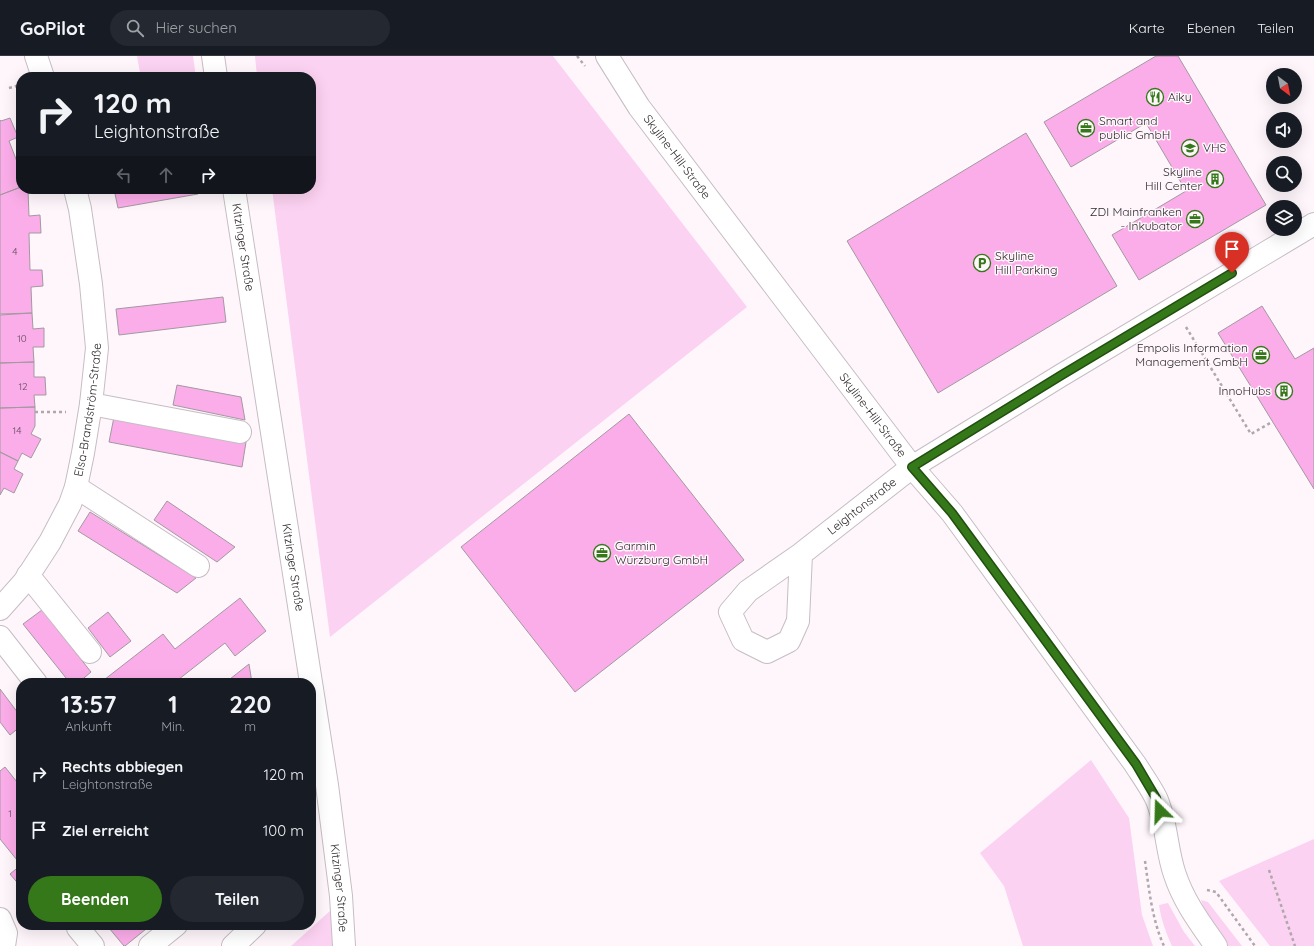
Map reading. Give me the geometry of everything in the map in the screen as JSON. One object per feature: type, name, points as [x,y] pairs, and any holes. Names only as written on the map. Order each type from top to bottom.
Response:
[{"type":"street","points":[[36,56],[41,72]]},
{"type":"street","points":[[213,56],[215,72]]},
{"type":"street","name":"Skyline-Hill-Straße","points":[[607,56],[640,107],[912,467],[952,513],[1136,764],[1156,798],[1164,823],[1174,874],[1181,891],[1192,913],[1216,946]]},
{"type":"street","name":"Elsa-Brandström-Straße","points":[[0,609],[24,582],[50,542],[70,504],[76,487],[90,409],[97,348],[91,284],[80,209],[76,194]]},
{"type":"street","name":"Kitzinger Straße","points":[[235,194],[311,678]]},
{"type":"street","name":"Leightonstraße","points":[[801,554],[912,467],[1174,307],[1314,224]]},
{"type":"street","points":[[90,409],[240,432]]},
{"type":"street","points":[[76,487],[198,566]]},
{"type":"street","points":[[28,575],[90,652]]},
{"type":"street","points":[[0,637],[32,678]]},
{"type":"street","name":"Kitzinger Straße","points":[[316,713],[326,777],[341,896],[344,946]]},
{"type":"street","points":[[0,919],[6,933],[6,945],[4,946]]},
{"type":"street","points":[[80,930],[93,946]]},
{"type":"street","points":[[150,946],[170,930]]},
{"type":"street","points":[[233,946],[250,930]]},
{"type":"path","points":[[9,88],[16,86]]},
{"type":"path","points":[[1174,307],[1251,434],[1272,422]]},
{"type":"path","points":[[35,412],[90,409]]},
{"type":"path","points":[[1145,860],[1154,916],[1158,934],[1164,946]]},
{"type":"path","points":[[1269,870],[1296,946]]},
{"type":"path","points":[[1181,891],[1196,886],[1216,892],[1255,946]]},
{"type":"shaded area","points":[[137,56],[193,56],[195,72],[140,72]]},
{"type":"shaded area","points":[[255,56],[553,56],[747,307],[330,637],[273,194],[316,194],[316,72],[257,72]]},
{"type":"shaded area","points":[[1091,760],[1129,818],[1142,915],[1153,946],[1023,946],[1004,886],[980,853]]},
{"type":"shaded area","points":[[1314,839],[1314,946],[1270,946],[1219,881]]},
{"type":"shaded area","points":[[1201,900],[1208,902],[1242,946],[1227,946],[1207,916]]},
{"type":"shaded area","points":[[1168,903],[1184,932],[1195,946],[1172,946],[1164,926],[1159,905]]},
{"type":"shaded area","points":[[331,910],[332,946],[291,946],[309,930],[316,930],[316,924]]},
{"type":"building","name":"Skyline Hill Center","points":[[1156,56],[1178,56],[1266,205],[1139,280],[1112,235],[1186,191],[1146,123],[1071,167],[1044,122]]},
{"type":"building","points":[[10,118],[16,132],[16,138],[9,141],[16,159],[16,189],[0,195],[0,120]]},
{"type":"building","name":"Skyline Hill Parking","points":[[1026,133],[1117,286],[938,393],[847,241]]},
{"type":"building","points":[[16,189],[16,194],[28,194],[29,216],[40,215],[41,233],[29,233],[30,270],[42,270],[43,286],[31,287],[32,313],[0,314],[0,195]]},
{"type":"building","points":[[115,194],[198,194],[118,208]]},
{"type":"building","points":[[223,297],[226,322],[119,335],[116,309]]},
{"type":"building","name":"InnoHubs","points":[[1262,306],[1295,359],[1314,348],[1314,489],[1218,333]]},
{"type":"building","points":[[32,313],[33,329],[44,328],[44,347],[33,347],[34,362],[0,363],[0,315]]},
{"type":"building","points":[[34,362],[34,377],[45,377],[46,395],[34,395],[35,407],[0,408],[0,363]]},
{"type":"building","points":[[177,385],[241,397],[245,420],[173,405]]},
{"type":"building","points":[[35,407],[35,426],[31,434],[41,439],[31,458],[22,453],[18,461],[0,452],[0,408]]},
{"type":"building","name":"Garmin Würzburg GmbH","points":[[629,414],[744,560],[575,692],[461,547]]},
{"type":"building","points":[[114,417],[246,442],[242,467],[109,442]]},
{"type":"building","points":[[0,452],[18,461],[14,469],[23,474],[14,493],[4,488],[0,495]]},
{"type":"building","points":[[167,501],[235,547],[217,562],[154,520]]},
{"type":"building","points":[[90,512],[196,578],[177,593],[78,531]]},
{"type":"building","points":[[240,598],[266,631],[235,656],[225,643],[180,678],[106,678],[163,634],[175,649]]},
{"type":"building","points":[[42,610],[91,672],[84,678],[66,678],[23,624]]},
{"type":"building","points":[[108,612],[131,641],[110,657],[88,628]]},
{"type":"building","points":[[249,664],[251,678],[231,678]]},
{"type":"building","points":[[0,689],[16,710],[16,730],[10,735],[0,722]]},
{"type":"building","points":[[5,767],[16,781],[16,859],[0,839],[0,771]]},
{"type":"building","points":[[16,869],[16,881],[10,874]]},
{"type":"building","points":[[111,930],[145,930],[125,946]]},
{"type":"place","name":"Aiky","points":[[1155,97]]},
{"type":"place","name":"Smart and public GmbH","points":[[1086,128]]},
{"type":"place","name":"VHS","points":[[1190,148]]},
{"type":"place","name":"Skyline Hill Center","points":[[1215,179]]},
{"type":"place","name":"ZDI Mainfranken - Inkubator","points":[[1195,219]]},
{"type":"place","name":"Skyline Hill Parking","points":[[982,263]]},
{"type":"place","name":"Empolis Information Management GmbH","points":[[1261,355]]},
{"type":"place","name":"InnoHubs","points":[[1284,391]]},
{"type":"place","name":"Garmin Würzburg GmbH","points":[[602,553]]},
{"type":"route","points":[[1160,811],[1156,798],[1136,764],[952,513],[912,467],[1232,273]]}]
